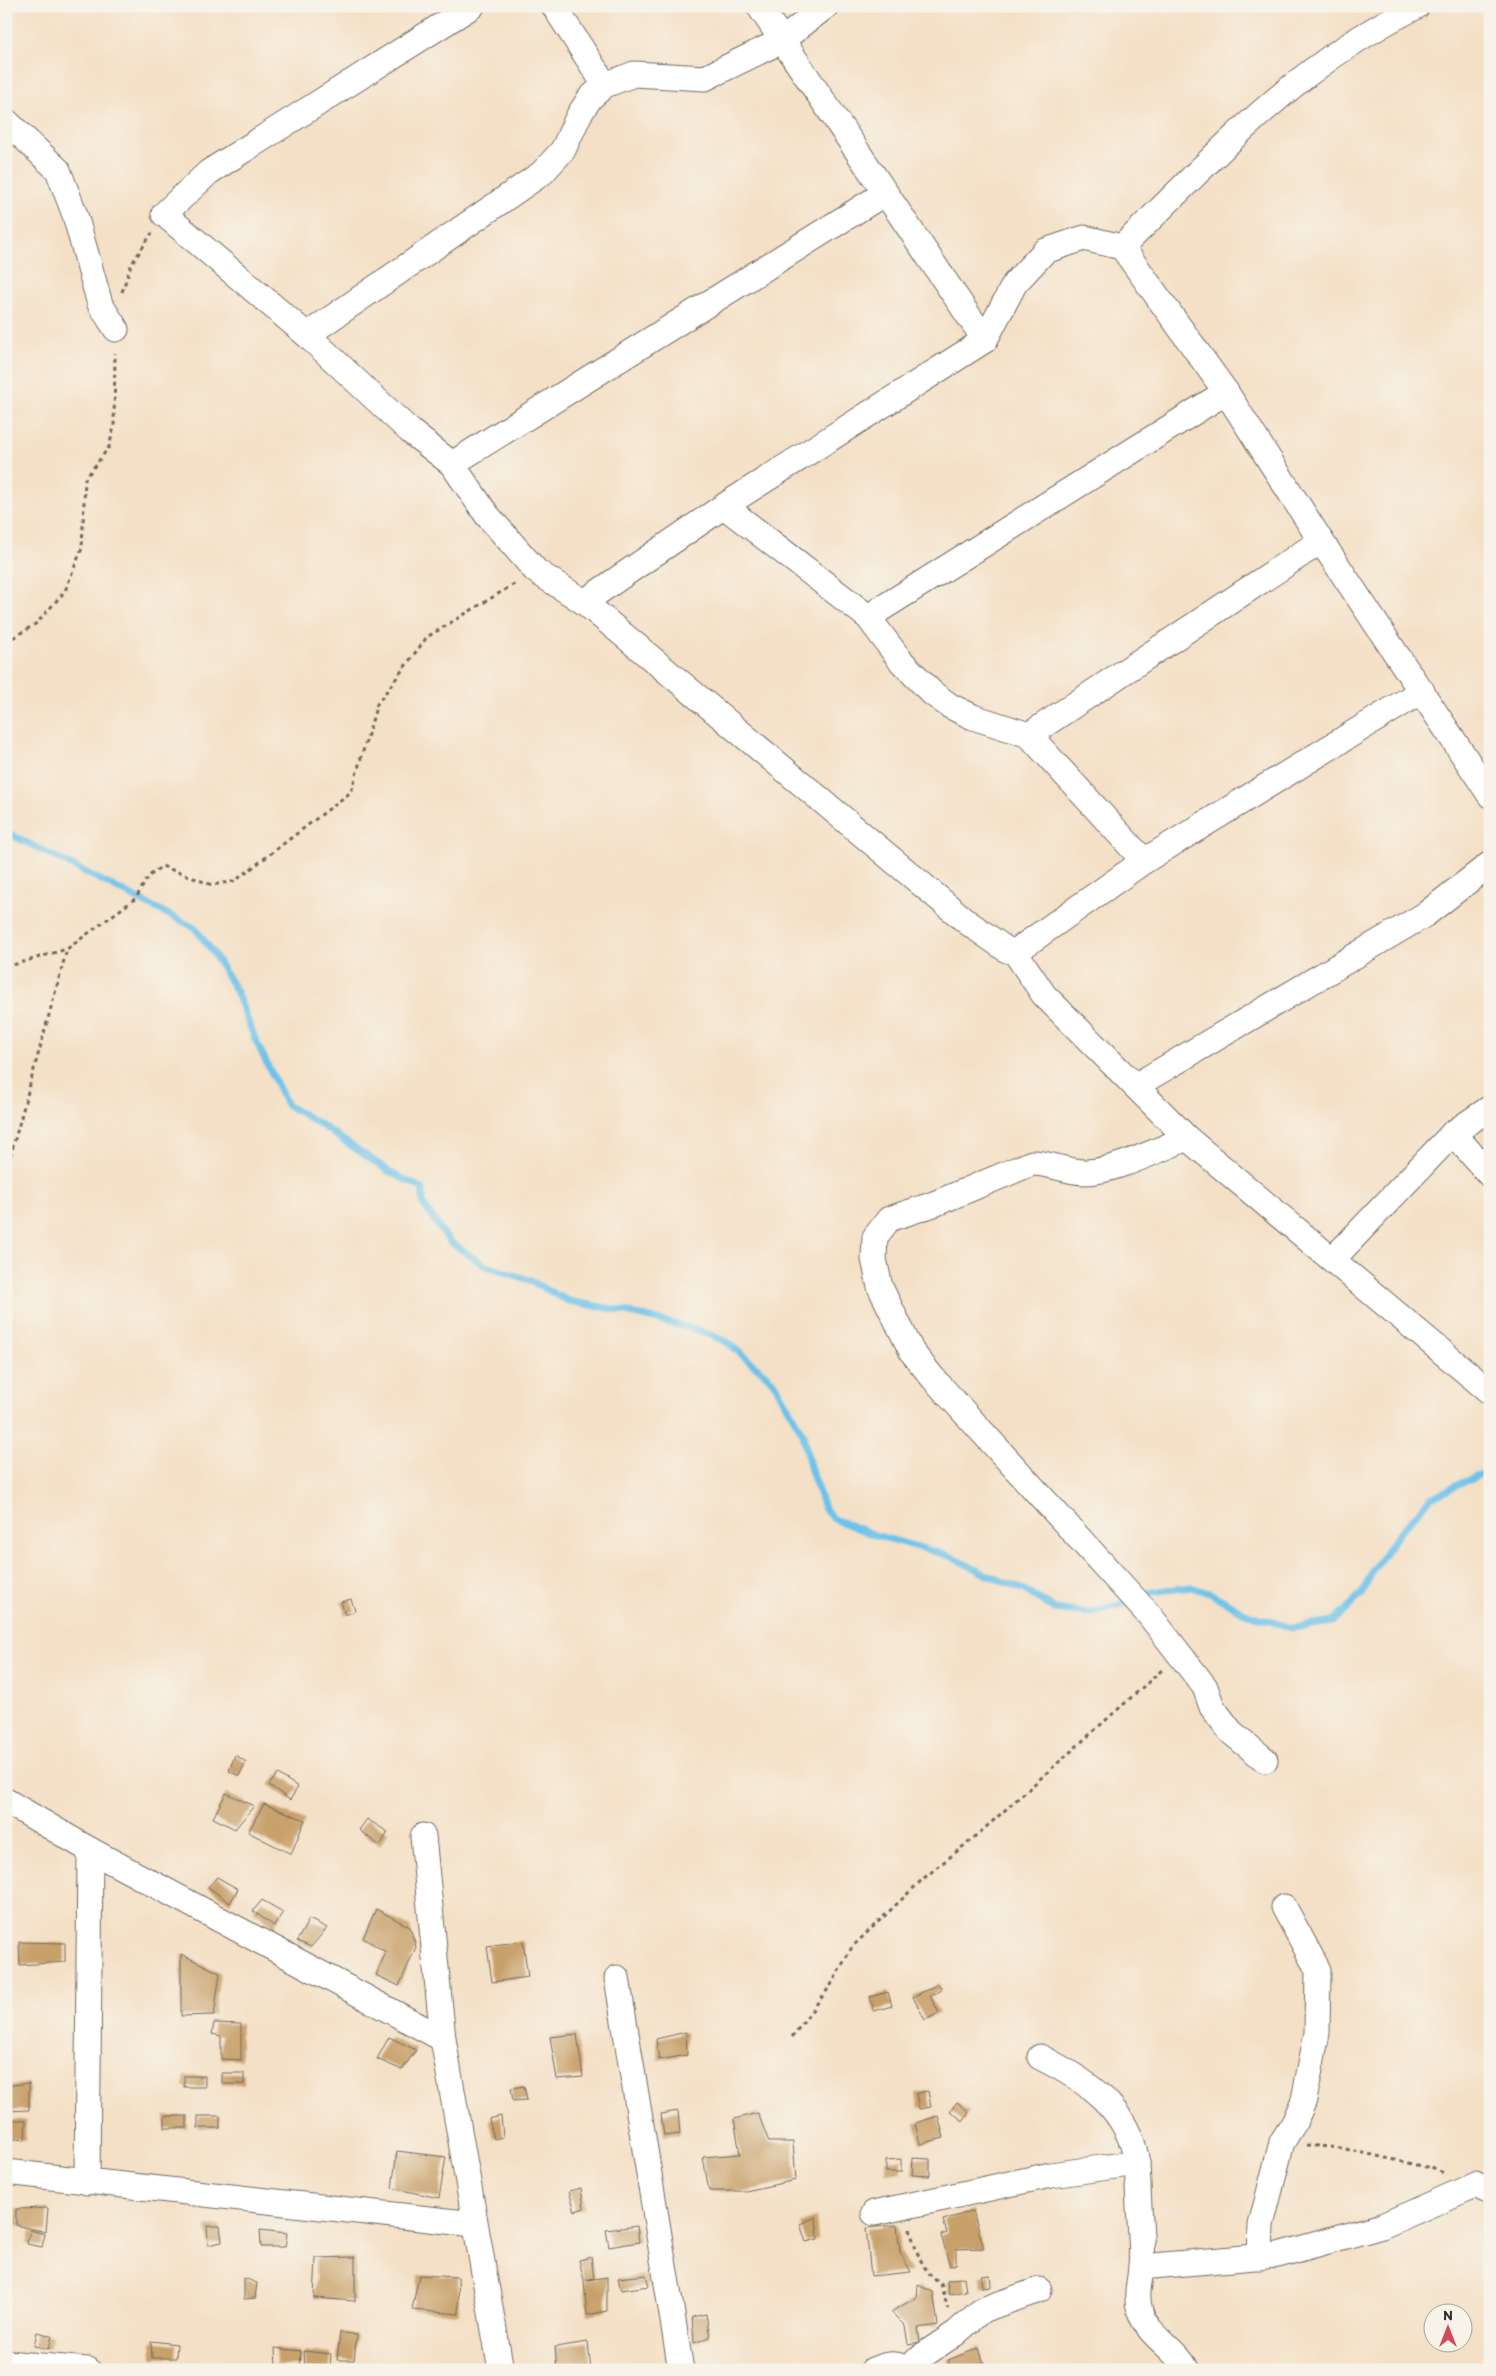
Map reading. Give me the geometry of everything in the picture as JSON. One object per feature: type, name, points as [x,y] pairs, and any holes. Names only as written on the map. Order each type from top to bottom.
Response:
[{"type":"street","points":[[472,6],[208,172],[164,214],[307,336],[411,432],[452,464],[487,515],[536,571],[584,602],[967,922],[999,946],[1015,952],[1044,996],[1187,1138],[1490,1392]]},
{"type":"street","points":[[554,6],[605,85]]},
{"type":"street","points":[[759,6],[985,340]]},
{"type":"street","points":[[307,336],[542,174],[563,150],[579,114],[590,98],[605,85],[634,74],[705,78],[781,41],[826,6]]},
{"type":"street","points":[[1122,247],[1257,116],[1374,16],[1417,6]]},
{"type":"street","points":[[6,121],[58,170],[75,215],[100,304],[116,329]]},
{"type":"street","points":[[452,464],[885,193]]},
{"type":"street","points":[[584,602],[724,506],[985,340],[1015,283],[1045,251],[1084,238],[1122,247],[1226,392],[1321,541],[1490,795]]},
{"type":"street","points":[[868,617],[1226,392]]},
{"type":"street","points":[[724,506],[868,617],[900,660],[938,697],[973,717],[1029,735],[1144,861]]},
{"type":"street","points":[[1029,735],[1321,541]]},
{"type":"street","points":[[1015,952],[1144,861],[1422,691]]},
{"type":"street","points":[[1135,1086],[1418,918],[1490,864]]},
{"type":"street","points":[[1332,1259],[1453,1133],[1490,1108]]},
{"type":"street","points":[[1453,1133],[1490,1175]]},
{"type":"street","points":[[1187,1138],[1102,1170],[1084,1172],[1065,1169],[1048,1163],[1032,1163],[934,1204],[889,1219],[875,1237],[874,1259],[880,1287],[912,1352],[939,1385],[1150,1616],[1205,1687],[1212,1707],[1231,1732],[1266,1760]]},
{"type":"street","points":[[6,1801],[90,1850],[443,2038]]},
{"type":"street","points":[[423,1836],[443,2038],[501,2370]]},
{"type":"street","points":[[87,2182],[90,1850]]},
{"type":"street","points":[[1260,2257],[1261,2225],[1282,2142],[1294,2123],[1304,2100],[1317,2033],[1319,1979],[1314,1959],[1284,1907]]},
{"type":"street","points":[[617,1978],[681,2370]]},
{"type":"street","points":[[1040,2057],[1060,2067],[1094,2091],[1116,2110],[1132,2141],[1137,2163],[1142,2266],[1136,2293],[1140,2312],[1148,2326],[1187,2370]]},
{"type":"street","points":[[874,2213],[1051,2175],[1137,2163]]},
{"type":"street","points":[[6,2172],[474,2224]]},
{"type":"street","points":[[1142,2266],[1278,2255],[1382,2226],[1483,2189]]},
{"type":"street","points":[[873,2370],[887,2364],[899,2364],[909,2370],[919,2358],[956,2332],[982,2310],[1039,2290]]},
{"type":"street","points":[[6,2363],[88,2370]]},
{"type":"path","points":[[121,294],[131,265],[164,214]]},
{"type":"path","points":[[6,642],[37,623],[65,591],[82,548],[84,479],[109,447],[114,428],[116,329]]},
{"type":"path","points":[[6,967],[67,949],[136,898],[148,877],[162,866],[212,885],[235,881],[351,792],[377,704],[426,637],[536,571]]},
{"type":"path","points":[[6,1172],[67,949]]},
{"type":"path","points":[[792,2037],[831,1986],[852,1947],[924,1878],[976,1836],[1179,1654]]},
{"type":"path","points":[[1282,2142],[1341,2148],[1431,2168],[1483,2189]]},
{"type":"path","points":[[904,2207],[913,2242],[932,2278],[941,2284],[956,2332]]},
{"type":"building","points":[[351,1599],[355,1611],[345,1615],[341,1602]]},
{"type":"building","points":[[235,1755],[246,1762],[239,1776],[229,1771]]},
{"type":"building","points":[[278,1774],[298,1787],[290,1800],[269,1785]]},
{"type":"building","points":[[226,1793],[254,1806],[235,1829],[213,1818]]},
{"type":"building","points":[[264,1804],[305,1820],[291,1854],[248,1832]]},
{"type":"building","points":[[367,1819],[388,1832],[380,1846],[359,1830]]},
{"type":"building","points":[[217,1877],[238,1889],[230,1903],[208,1887]]},
{"type":"building","points":[[262,1900],[283,1912],[274,1926],[253,1911]]},
{"type":"building","points":[[376,1909],[410,1927],[416,1947],[399,1986],[376,1975],[386,1952],[363,1938]]},
{"type":"building","points":[[309,1919],[327,1928],[311,1947],[297,1941]]},
{"type":"building","points":[[523,1941],[528,1977],[492,1982],[487,1946]]},
{"type":"building","points":[[19,1942],[65,1943],[65,1962],[20,1965]]},
{"type":"building","points":[[181,1954],[220,1973],[214,2015],[181,2016]]},
{"type":"building","points":[[938,1984],[942,1990],[930,1996],[939,2013],[925,2020],[913,1997]]},
{"type":"building","points":[[888,1992],[892,2006],[874,2011],[870,1997]]},
{"type":"building","points":[[214,2023],[241,2024],[241,2060],[221,2059],[221,2036],[212,2034]]},
{"type":"building","points":[[686,2032],[687,2055],[659,2060],[656,2039]]},
{"type":"building","points":[[577,2034],[583,2077],[557,2079],[550,2037]]},
{"type":"building","points":[[389,2037],[416,2050],[402,2070],[377,2059]]},
{"type":"building","points":[[222,2073],[244,2073],[244,2084],[222,2084]]},
{"type":"building","points":[[184,2076],[205,2076],[205,2087],[184,2087]]},
{"type":"building","points":[[29,2083],[29,2110],[6,2111],[6,2086]]},
{"type":"building","points":[[524,2086],[527,2100],[513,2101],[511,2088]]},
{"type":"building","points":[[928,2091],[931,2107],[919,2109],[916,2093]]},
{"type":"building","points":[[957,2102],[969,2112],[963,2121],[950,2111]]},
{"type":"building","points":[[678,2111],[680,2134],[664,2136],[661,2114]]},
{"type":"building","points":[[758,2113],[769,2142],[793,2142],[796,2180],[746,2191],[709,2191],[703,2157],[740,2154],[734,2119]]},
{"type":"building","points":[[165,2116],[187,2116],[187,2128],[165,2128]]},
{"type":"building","points":[[198,2116],[220,2116],[220,2128],[198,2128]]},
{"type":"building","points":[[501,2116],[503,2137],[494,2139],[489,2119]]},
{"type":"building","points":[[938,2116],[944,2138],[920,2144],[915,2123]]},
{"type":"building","points":[[6,2120],[26,2120],[25,2140],[6,2138]]},
{"type":"building","points":[[397,2151],[446,2157],[439,2198],[392,2188]]},
{"type":"building","points":[[913,2158],[930,2159],[930,2176],[912,2175]]},
{"type":"building","points":[[901,2159],[901,2172],[886,2172],[886,2160]]},
{"type":"building","points":[[581,2188],[584,2208],[575,2211],[569,2191]]},
{"type":"building","points":[[48,2208],[46,2232],[16,2225],[16,2209]]},
{"type":"building","points":[[973,2211],[984,2248],[956,2249],[956,2264],[950,2266],[941,2235],[947,2233],[943,2220]]},
{"type":"building","points":[[816,2217],[818,2239],[806,2242],[800,2224]]},
{"type":"building","points":[[897,2225],[900,2252],[911,2272],[871,2276],[866,2228]]},
{"type":"building","points":[[207,2226],[220,2226],[222,2242],[208,2245]]},
{"type":"building","points":[[637,2226],[639,2242],[609,2247],[606,2230]]},
{"type":"building","points":[[30,2230],[45,2234],[42,2247],[27,2244]]},
{"type":"building","points":[[260,2230],[287,2233],[285,2247],[261,2247]]},
{"type":"building","points":[[355,2257],[355,2301],[314,2298],[316,2258]]},
{"type":"building","points":[[591,2257],[594,2278],[586,2280],[607,2277],[607,2311],[587,2315],[584,2280],[579,2260]]},
{"type":"building","points":[[419,2275],[458,2277],[459,2314],[412,2310]]},
{"type":"building","points":[[646,2275],[649,2286],[621,2290],[618,2278]]},
{"type":"building","points":[[990,2275],[991,2287],[982,2288],[981,2276]]},
{"type":"building","points":[[964,2277],[966,2291],[949,2294],[947,2281]]},
{"type":"building","points":[[244,2278],[257,2283],[255,2298],[244,2299]]},
{"type":"building","points":[[918,2285],[933,2292],[938,2325],[918,2328],[920,2342],[908,2344],[905,2326],[891,2312],[917,2297]]},
{"type":"building","points":[[706,2314],[710,2337],[694,2343],[692,2317]]},
{"type":"building","points":[[37,2332],[52,2336],[49,2349],[34,2346]]},
{"type":"building","points":[[340,2332],[357,2335],[354,2360],[337,2360]]},
{"type":"building","points":[[151,2341],[177,2344],[176,2358],[152,2358]]},
{"type":"building","points":[[588,2342],[591,2370],[557,2370],[555,2347]]},
{"type":"building","points":[[275,2348],[301,2351],[300,2366],[276,2366]]},
{"type":"building","points":[[979,2348],[986,2370],[952,2370],[948,2360]]},
{"type":"building","points":[[304,2351],[331,2354],[330,2369],[305,2369]]},
{"type":"waterway","points":[[6,832],[195,928],[214,954],[236,991],[255,1039],[287,1105],[318,1123],[390,1172],[423,1189],[423,1204],[449,1241],[484,1265],[529,1280],[568,1301],[623,1311],[701,1331],[727,1342],[773,1381],[803,1434],[810,1467],[824,1508],[834,1519],[875,1535],[950,1556],[985,1574],[1024,1590],[1055,1609],[1089,1613],[1130,1602]]},
{"type":"waterway","points":[[1140,1597],[1151,1592],[1191,1587],[1212,1594],[1245,1613],[1292,1628],[1333,1622],[1362,1594],[1372,1572],[1397,1535],[1431,1498],[1478,1475],[1490,1474]]}]
